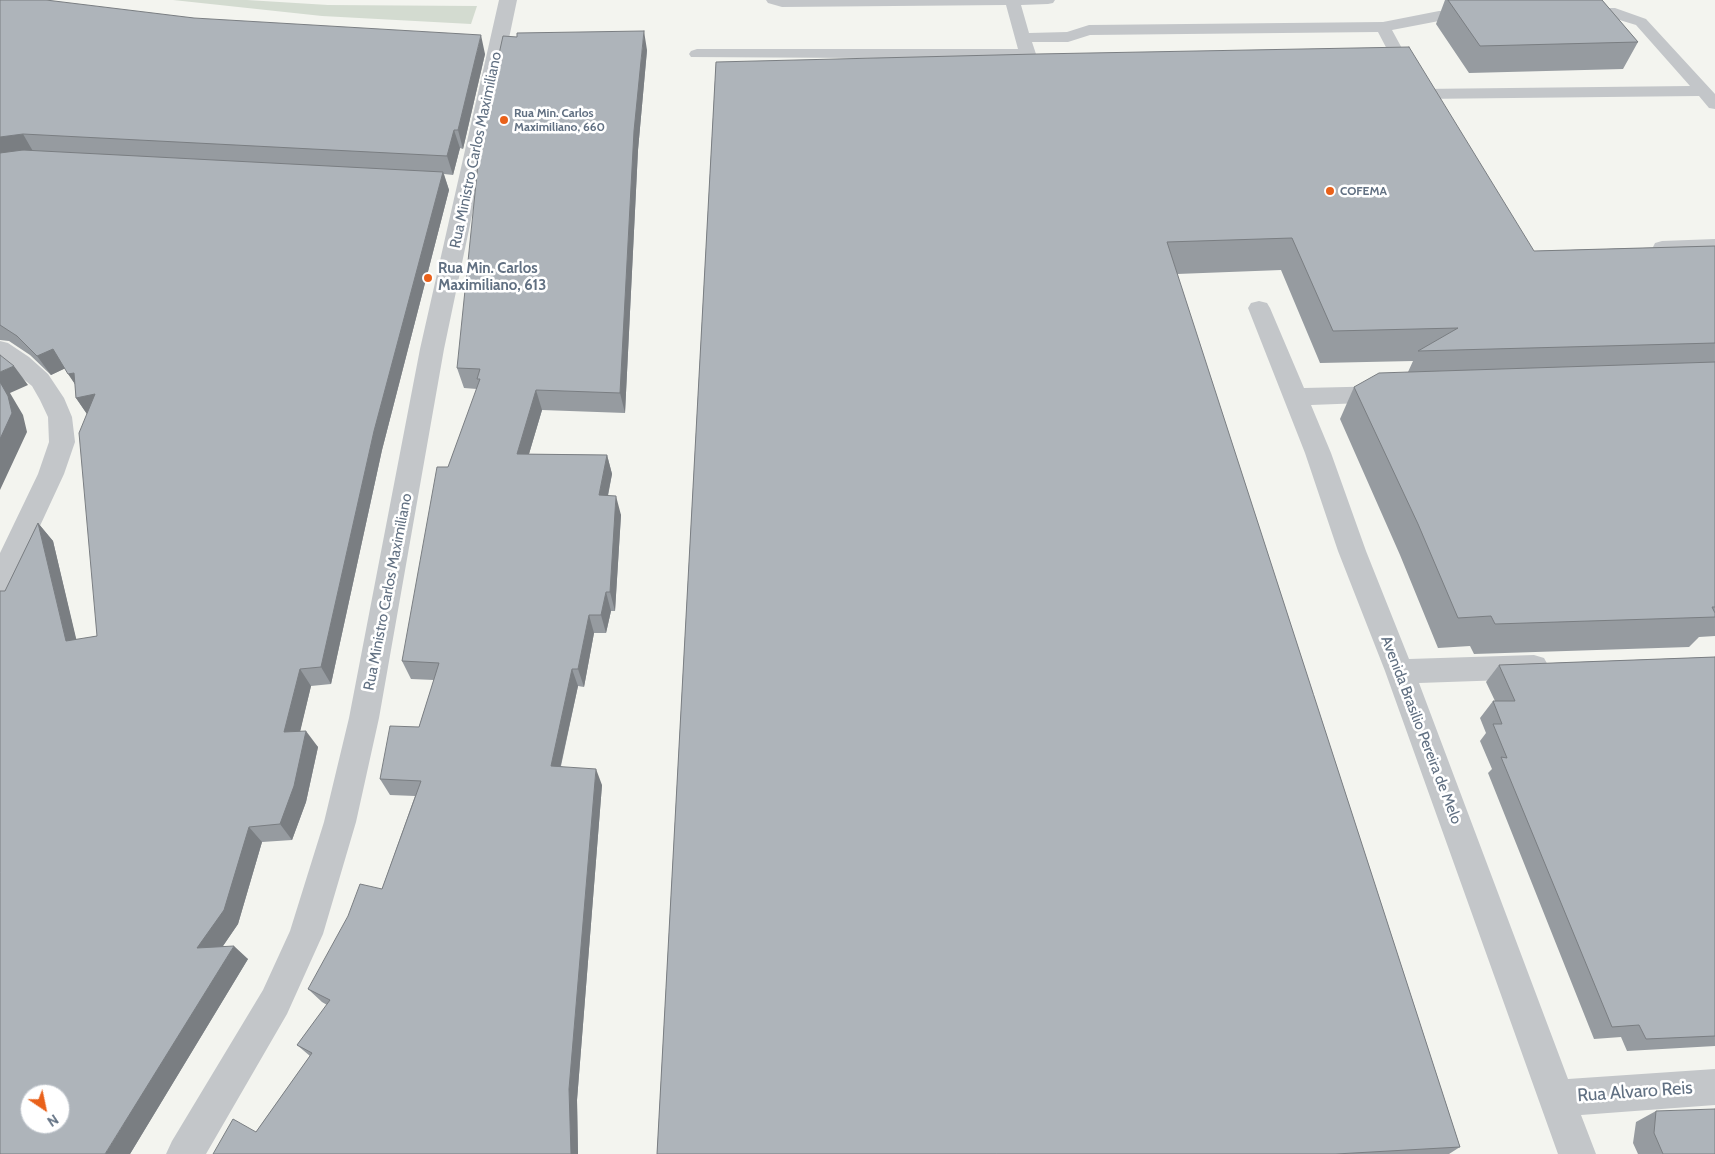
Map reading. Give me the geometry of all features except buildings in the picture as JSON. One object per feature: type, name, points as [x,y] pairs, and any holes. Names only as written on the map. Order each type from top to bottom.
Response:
[{"type":"street","name":"Rua Ministro Carlos Maximiliano","points":[[185,1154],[275,1002],[306,934],[340,822],[364,718],[432,350],[459,184],[491,41],[508,0]]},
{"type":"street","name":"Avenida Brasilio Pereira de Melo","points":[[1259,308],[1318,453],[1352,551],[1400,671],[1577,1154]]},
{"type":"street","points":[[0,349],[21,363],[40,380],[52,398],[60,417],[62,442],[51,474],[0,582]]},
{"type":"street","points":[[1296,397],[1410,393]]},
{"type":"street","points":[[1400,671],[1556,666]]},
{"type":"street","name":"Rua Alvaro Reis","points":[[1556,1098],[1715,1087]]},
{"type":"lane","points":[[772,0],[782,2],[1048,0]]},
{"type":"lane","points":[[1012,1],[1033,71]]},
{"type":"lane","points":[[1566,14],[1615,13],[1641,22],[1715,104]]},
{"type":"lane","points":[[1022,38],[1068,37],[1089,30],[1383,27],[1438,16],[1488,15]]},
{"type":"lane","points":[[1383,27],[1430,111]]},
{"type":"lane","points":[[697,54],[1028,54]]},
{"type":"lane","points":[[1388,72],[1407,72]]},
{"type":"lane","points":[[1420,94],[1703,91]]},
{"type":"lane","points":[[1644,248],[1715,245]]},
{"type":"shaded area","points":[[173,0],[247,0],[328,5],[477,6],[471,24],[322,16]]},
{"type":"place","name":"Rua Min. Carlos Maximiliano, 660","points":[[504,120]]},
{"type":"place","name":"COFEMA","points":[[1330,191]]},
{"type":"place","name":"Rua Min. Carlos Maximiliano, 613","points":[[428,278]]}]
